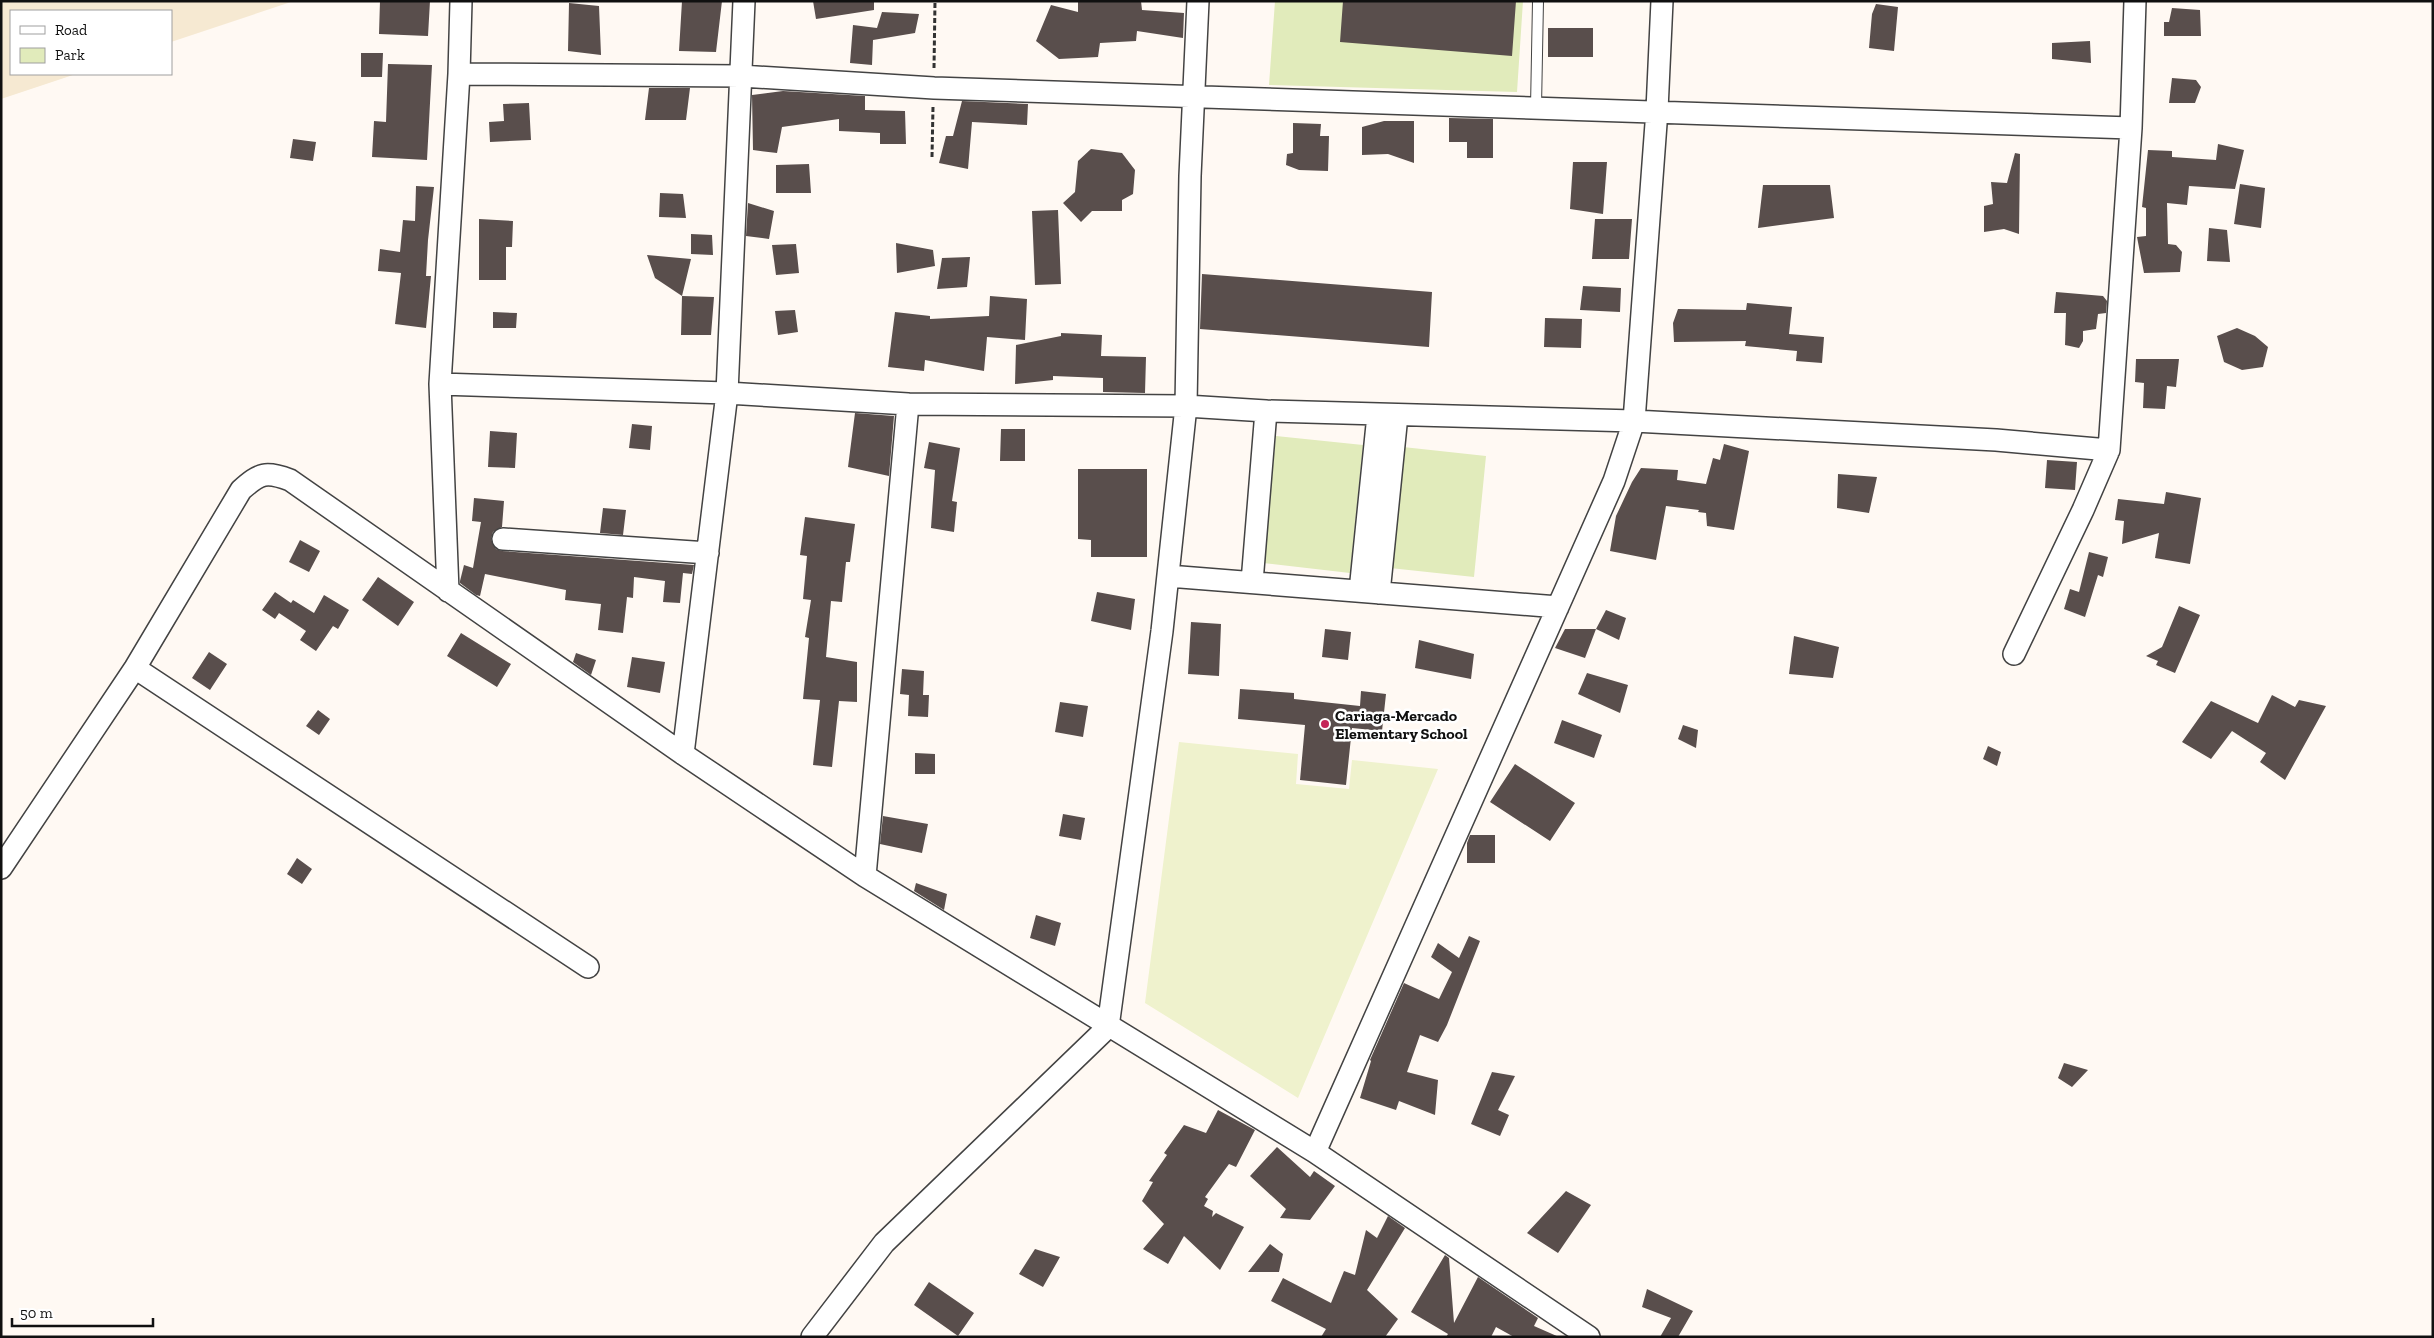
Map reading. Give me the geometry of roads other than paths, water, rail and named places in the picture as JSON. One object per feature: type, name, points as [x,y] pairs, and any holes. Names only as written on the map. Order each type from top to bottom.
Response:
[{"type":"street","points":[[448,591],[440,384],[459,74],[461,1]]},
{"type":"street","points":[[683,754],[727,393],[744,1]]},
{"type":"street","points":[[812,1337],[884,1243],[1108,1027],[1168,576],[1186,406],[1193,97],[1198,1]]},
{"type":"street","points":[[1315,1152],[1614,481],[1634,421],[1657,110],[1662,1]]},
{"type":"street","points":[[2014,654],[2109,450],[2131,128],[2135,1]]},
{"type":"street","points":[[459,74],[741,76],[934,88],[1657,110],[2131,128]]},
{"type":"street","points":[[440,384],[727,393],[908,404],[1186,406],[1266,412],[1634,421],[1996,440],[2109,450]]},
{"type":"street","points":[[865,876],[908,404]]},
{"type":"street","points":[[1252,582],[1266,412]]},
{"type":"street","points":[[1369,592],[1387,415]]},
{"type":"street","points":[[1,868],[135,668],[241,490],[256,476],[273,474],[290,480],[683,754],[865,876],[1108,1027],[1315,1152],[1589,1337]]},
{"type":"street","points":[[504,539],[708,553]]},
{"type":"street","points":[[1168,576],[1558,607]]},
{"type":"street","points":[[135,668],[588,967]]},
{"type":"lane","points":[[1536,107],[1538,1]]},
{"type":"place","name":"Cariaga-Mercado Elementary School","points":[[1325,724]]}]
